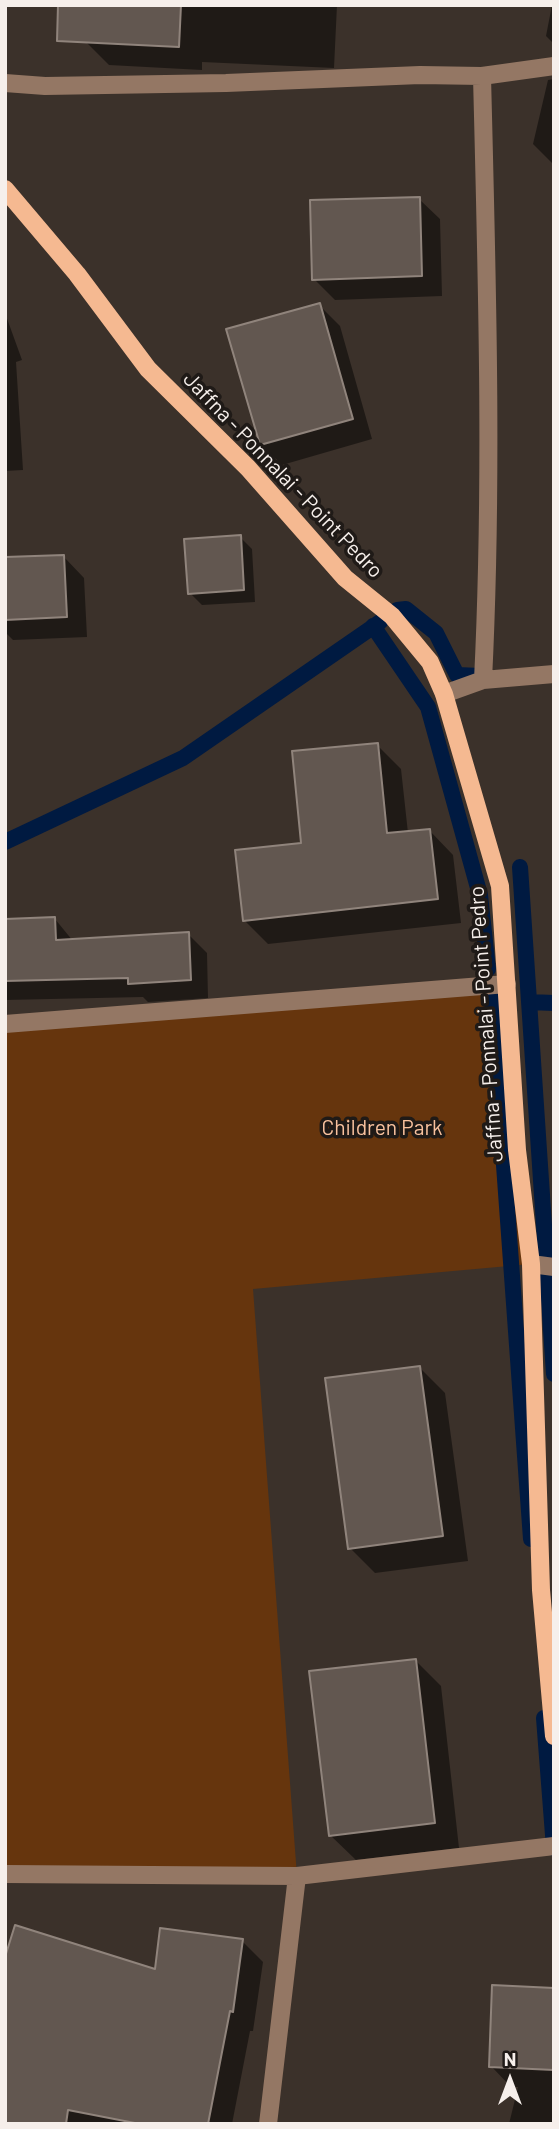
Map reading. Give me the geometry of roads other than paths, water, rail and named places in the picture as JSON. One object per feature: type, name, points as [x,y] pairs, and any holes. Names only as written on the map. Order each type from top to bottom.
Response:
[{"type":"main road","name":"Jaffna - Ponnalai - Point Pedro","points":[[5,189],[77,274],[148,369],[248,468],[345,578],[392,615],[430,663],[444,694],[500,886],[517,1150],[531,1264],[541,1590],[554,1736]]},
{"type":"street","points":[[5,83],[170,84],[420,75],[482,76],[554,66]]},
{"type":"street","points":[[482,76],[488,327],[487,572],[482,680]]},
{"type":"street","points":[[444,694],[482,680],[554,674]]},
{"type":"street","points":[[5,1024],[507,984]]},
{"type":"street","points":[[531,1264],[554,1267]]},
{"type":"street","points":[[5,1874],[297,1876],[554,1846]]},
{"type":"street","points":[[268,2124],[297,1876]]},
{"type":"waterway","points":[[397,610],[406,609],[436,633],[457,675],[480,676]]},
{"type":"waterway","points":[[5,842],[183,758],[380,622]]},
{"type":"waterway","points":[[373,626],[428,707],[480,895],[488,969]]},
{"type":"waterway","points":[[520,867],[554,1374]]},
{"type":"waterway","points":[[492,999],[531,1539]]},
{"type":"waterway","points":[[529,1002],[554,1003]]},
{"type":"waterway","points":[[544,1718],[554,1848]]},
{"type":"park label","name":"Children Park","points":[[382,1128]]}]
